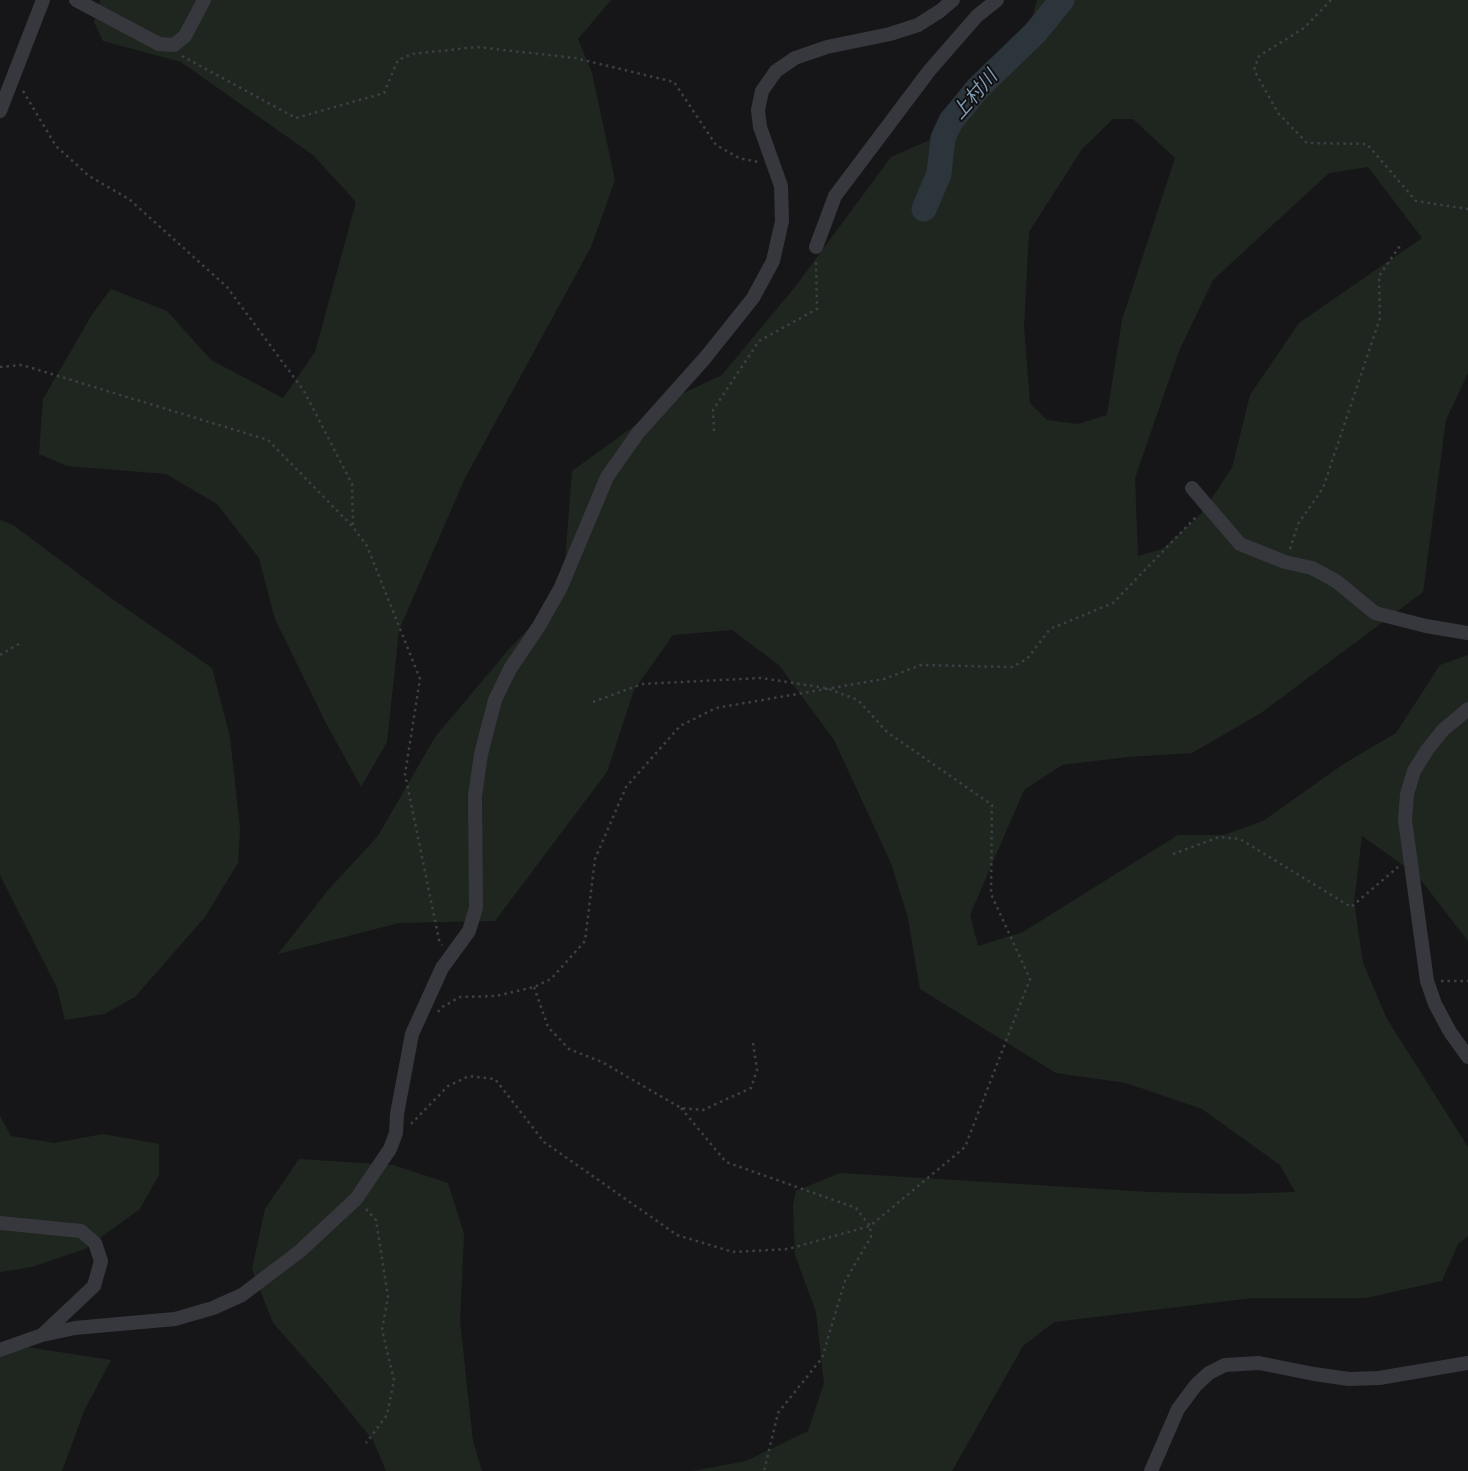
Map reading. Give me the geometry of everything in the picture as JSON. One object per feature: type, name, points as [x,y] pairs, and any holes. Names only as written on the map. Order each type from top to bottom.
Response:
[{"type":"street","points":[[0,111],[43,0]]},
{"type":"street","points":[[76,0],[159,44],[174,45],[185,36],[204,0]]},
{"type":"street","points":[[0,1350],[42,1335],[75,1328],[174,1319],[213,1308],[242,1295],[300,1251],[356,1199],[390,1149],[396,1133],[397,1114],[412,1034],[423,1007],[449,957],[468,931],[476,908],[475,796],[481,754],[495,700],[510,669],[540,626],[561,588],[607,477],[638,433],[705,358],[753,298],[773,261],[782,221],[781,186],[760,128],[758,110],[762,91],[776,71],[795,58],[827,47],[890,34],[918,25],[953,0]]},
{"type":"street","points":[[816,247],[835,196],[929,71],[977,16],[997,0]]},
{"type":"street","points":[[1192,488],[1240,544],[1285,562],[1312,568],[1336,581],[1375,613],[1426,626],[1468,633]]},
{"type":"street","points":[[1468,708],[1443,730],[1427,750],[1414,771],[1407,794],[1405,820],[1408,858],[1427,980],[1435,1004],[1450,1032],[1468,1057]]},
{"type":"street","points":[[0,1222],[81,1231],[95,1243],[101,1261],[94,1286],[42,1335]]},
{"type":"street","points":[[1151,1471],[1178,1409],[1196,1385],[1209,1374],[1225,1365],[1259,1363],[1350,1379],[1379,1378],[1468,1363]]},
{"type":"path","points":[[1331,0],[1304,28],[1259,56],[1254,70],[1278,114],[1307,144],[1367,144],[1416,201],[1468,209]]},
{"type":"path","points":[[174,45],[183,58],[296,118],[384,92],[398,60],[412,54],[477,46],[575,58],[674,82],[716,145],[739,158],[773,165]]},
{"type":"path","points":[[13,74],[56,146],[89,176],[129,199],[227,286],[304,391],[352,484],[353,527]]},
{"type":"path","points":[[1285,562],[1298,524],[1323,488],[1380,318],[1379,276],[1402,243]]},
{"type":"path","points":[[714,431],[713,410],[759,341],[817,309],[816,247]]},
{"type":"path","points":[[0,367],[22,365],[268,440],[353,527],[367,546],[420,679],[405,774],[439,940],[449,957]]},
{"type":"path","points":[[438,1013],[442,1007],[460,997],[496,996],[534,988],[551,979],[585,941],[596,859],[626,788],[680,726],[716,708],[884,679],[921,666],[1012,667],[1027,659],[1050,629],[1113,603],[1207,506]]},
{"type":"path","points":[[0,655],[19,644]]},
{"type":"path","points":[[396,1133],[411,1124],[448,1086],[469,1076],[495,1079],[544,1142],[677,1235],[734,1252],[788,1249],[870,1226],[965,1147],[1030,978],[991,894],[992,805],[887,732],[858,700],[826,688],[761,678],[642,684],[593,702]]},
{"type":"path","points":[[1173,854],[1219,837],[1240,839],[1350,907],[1408,858]]},
{"type":"path","points":[[1427,980],[1468,981]]},
{"type":"path","points":[[534,988],[548,1027],[570,1049],[602,1062],[681,1108],[726,1162],[856,1208],[870,1226],[871,1237],[845,1281],[822,1358],[778,1413],[764,1471]]},
{"type":"path","points":[[681,1108],[703,1110],[751,1088],[757,1070],[753,1043]]},
{"type":"path","points":[[356,1199],[376,1220],[388,1296],[382,1330],[394,1380],[387,1415],[366,1443]]},
{"type":"shaded area","points":[[100,0],[611,0],[578,39],[592,73],[615,180],[591,247],[465,478],[399,630],[387,742],[361,787],[326,723],[275,619],[259,558],[217,504],[166,474],[67,466],[39,454],[43,399],[93,313],[111,289],[167,311],[211,360],[283,398],[315,352],[356,202],[313,155],[181,62],[103,41],[94,22]]},
{"type":"shaded area","points":[[1037,0],[1468,0],[1468,373],[1446,420],[1423,592],[1261,713],[1192,753],[1128,757],[1062,765],[1024,790],[970,915],[978,946],[1023,932],[1178,835],[1224,835],[1263,821],[1345,763],[1396,733],[1440,665],[1468,655],[1468,941],[1417,875],[1362,836],[1354,902],[1363,963],[1387,1019],[1468,1147],[1468,1236],[1458,1244],[1442,1281],[1366,1298],[1252,1298],[1054,1322],[1023,1346],[952,1471],[693,1471],[746,1461],[808,1431],[824,1383],[816,1312],[795,1255],[793,1205],[796,1191],[840,1173],[1150,1192],[1233,1194],[1295,1192],[1280,1165],[1202,1109],[1126,1083],[1056,1073],[920,989],[908,918],[891,863],[834,740],[779,665],[732,630],[673,635],[634,690],[607,772],[495,921],[399,923],[278,954],[329,889],[378,836],[435,737],[509,649],[547,610],[565,562],[572,471],[673,398],[722,375],[795,287],[891,157],[943,134],[1022,53]],"holes":[[[1113,119],[1133,119],[1175,158],[1122,320],[1107,415],[1078,424],[1047,420],[1030,403],[1024,326],[1029,232],[1082,149]],[[1368,167],[1422,238],[1299,323],[1250,395],[1232,468],[1201,514],[1162,549],[1138,556],[1135,478],[1179,351],[1213,280],[1329,173]]]},
{"type":"shaded area","points":[[0,520],[13,525],[111,598],[212,668],[230,737],[240,829],[238,863],[205,917],[135,997],[104,1014],[65,1020],[57,988],[0,875]]},
{"type":"shaded area","points":[[0,1116],[11,1136],[54,1143],[103,1134],[159,1144],[159,1175],[140,1209],[85,1249],[32,1267],[0,1272]]},
{"type":"shaded area","points":[[299,1159],[393,1165],[448,1183],[464,1234],[460,1321],[473,1441],[482,1471],[386,1471],[373,1440],[273,1323],[252,1269],[265,1209]]},
{"type":"shaded area","points":[[14,1345],[111,1360],[84,1411],[62,1471],[0,1471],[0,1347]]},
{"type":"waterway","name":"上村川","points":[[924,209],[939,174],[943,138],[951,121],[978,88],[1035,33],[1062,0]]}]
